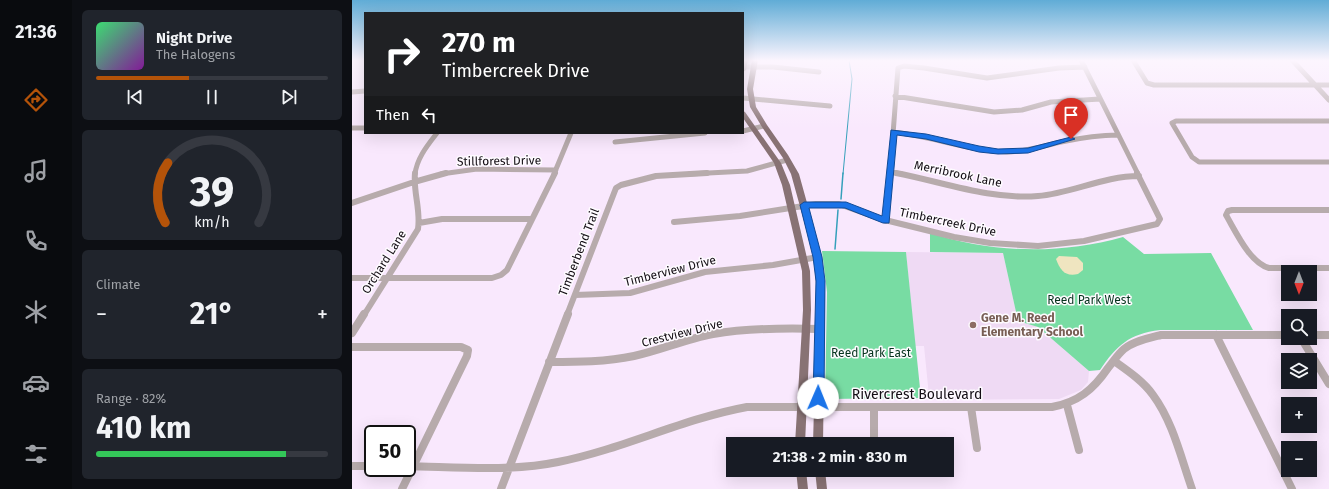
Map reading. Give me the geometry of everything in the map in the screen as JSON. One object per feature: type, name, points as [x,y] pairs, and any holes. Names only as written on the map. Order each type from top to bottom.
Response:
[{"type":"main road","points":[[751,83],[747,98],[764,126],[788,160],[795,174],[818,257],[821,297],[818,437]]},
{"type":"main road","points":[[744,115],[777,163],[786,185],[808,283],[800,437]]},
{"type":"main road","points":[[802,477],[803,489]]},
{"type":"main road","points":[[821,477],[822,489]]},
{"type":"street","points":[[886,221],[896,83]]},
{"type":"street","points":[[1093,83],[1139,176]]},
{"type":"street","points":[[1148,83],[1329,86]]},
{"type":"street","points":[[1312,83],[1329,100]]},
{"type":"street","points":[[352,92],[364,91]]},
{"type":"street","points":[[895,96],[994,112],[1022,110],[1051,102],[1100,98]]},
{"type":"street","points":[[747,98],[764,98],[803,105],[830,106]]},
{"type":"street","points":[[1329,121],[1174,121],[1173,125],[1192,157],[1196,161],[1329,162]]},
{"type":"street","points":[[744,131],[764,126]]},
{"type":"street","points":[[352,128],[364,128]]},
{"type":"street","points":[[893,132],[926,136],[979,149],[1009,152],[1028,150],[1094,136],[1118,135]]},
{"type":"street","name":"Orchard Lane","points":[[352,333],[414,236],[419,223],[414,182],[417,162],[436,134]]},
{"type":"street","points":[[352,278],[492,278],[501,275],[507,270],[556,170],[572,134]]},
{"type":"street","points":[[615,142],[690,134]]},
{"type":"street","name":"Timberbend Trail","points":[[501,489],[617,186],[656,176],[736,173],[788,160]]},
{"type":"street","name":"Stillforest Drive","points":[[352,203],[440,174],[462,170],[556,170]]},
{"type":"street","name":"Merribrook Lane","points":[[890,172],[920,177],[975,192],[1015,196],[1058,193],[1112,178],[1139,176]]},
{"type":"street","name":"Timbercreek Drive","points":[[674,222],[747,216],[804,205],[826,204],[846,205],[886,221],[912,224],[961,239],[1029,247],[1092,242],[1159,223],[1160,219],[1139,176]]},
{"type":"street","points":[[1329,210],[1232,210],[1228,211],[1226,215],[1254,260],[1260,266],[1269,268],[1329,268]]},
{"type":"street","points":[[419,223],[442,219],[532,219]]},
{"type":"street","name":"Timberview Drive","points":[[575,295],[630,293],[705,272],[818,257]]},
{"type":"street","name":"Crestview Drive","points":[[549,362],[611,360],[634,356],[732,331],[754,329],[820,329]]},
{"type":"street","name":"Rivercrest Boulevard","points":[[416,466],[510,466],[543,464],[572,458],[734,409],[802,406],[1052,407],[1067,405],[1081,399],[1093,389],[1125,348],[1146,338],[1161,336],[1281,335]]},
{"type":"street","points":[[1317,335],[1329,335]]},
{"type":"street","points":[[1216,336],[1292,489]]},
{"type":"street","points":[[1305,345],[1329,384]]},
{"type":"street","points":[[352,347],[461,347],[468,350],[467,356],[416,454]]},
{"type":"street","points":[[1114,361],[1134,376],[1154,396],[1164,412],[1192,489]]},
{"type":"street","points":[[1067,405],[1079,450]]},
{"type":"street","points":[[874,407],[874,437]]},
{"type":"street","points":[[971,407],[977,448]]},
{"type":"street","points":[[352,466],[364,466]]},
{"type":"street","points":[[402,489],[406,477]]},
{"type":"shaded area","name":"Gene M. Reed Elementary School","points":[[906,252],[1003,253],[1018,321],[1038,327],[1089,371],[1088,382],[1081,390],[1059,399],[935,400],[929,396],[924,346],[915,346]]},
{"type":"green space","name":"Reed Park West","points":[[930,233],[978,245],[1002,248],[1050,249],[1075,247],[1123,237],[1144,254],[1211,253],[1253,330],[1160,330],[1140,334],[1118,347],[1100,370],[1089,371],[1038,327],[1018,321],[1003,253],[930,252]]},
{"type":"green space","name":"Reed Park East","points":[[822,251],[906,252],[921,398],[825,399],[827,292]]},
{"type":"sand","points":[[1059,256],[1077,257],[1083,263],[1083,270],[1078,274],[1073,275],[1064,272],[1056,259]]},
{"type":"waterway","points":[[843,174],[852,83]]},
{"type":"waterway","points":[[841,199],[843,173]]},
{"type":"waterway","points":[[835,249],[838,210]]},
{"type":"place","name":"Gene M. Reed Elementary School","points":[[973,325]]},
{"type":"route","points":[[818,398],[821,318],[820,281],[818,257],[804,205],[846,205],[870,216],[886,221],[893,132],[926,136],[998,152],[1028,150],[1071,139]]}]
